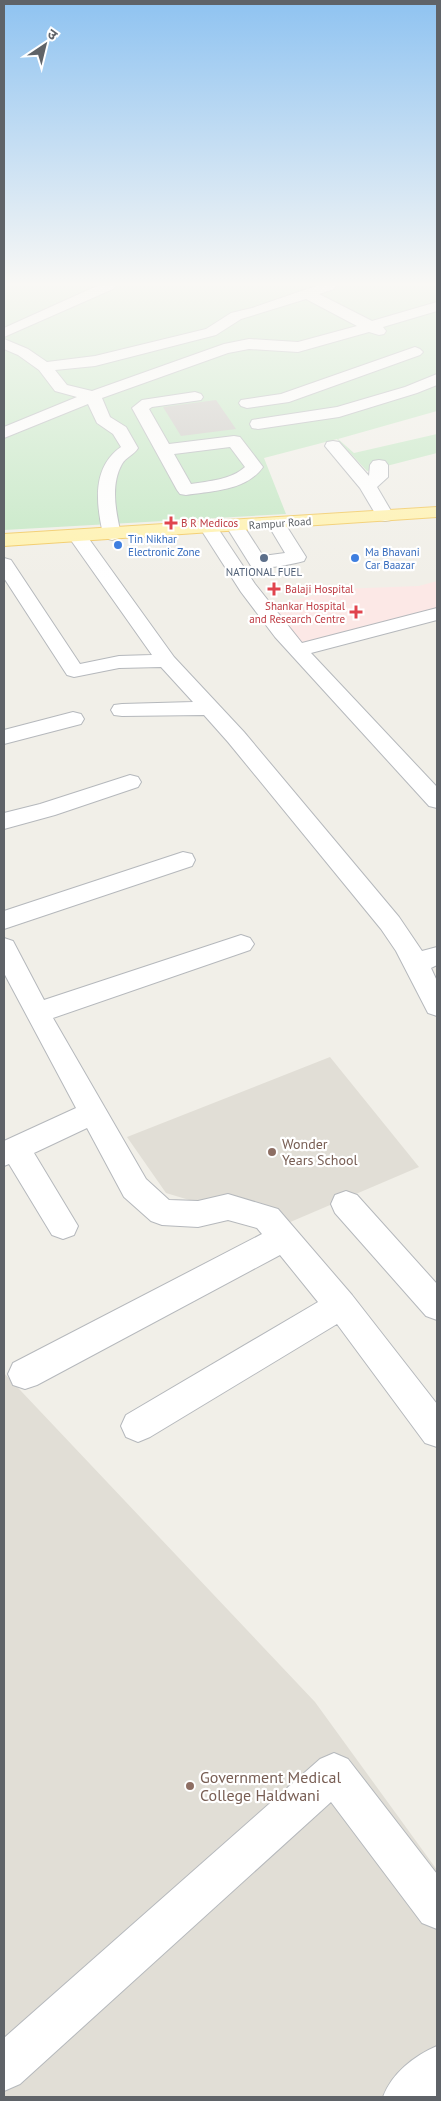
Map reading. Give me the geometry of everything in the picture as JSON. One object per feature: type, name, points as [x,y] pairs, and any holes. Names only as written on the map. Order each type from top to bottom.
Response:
[{"type":"main road","name":"Rampur Road","points":[[4,540],[436,514]]},
{"type":"street","points":[[58,384],[61,388],[93,396]]},
{"type":"street","points":[[4,433],[126,384]]},
{"type":"street","points":[[247,403],[283,398],[323,384]]},
{"type":"street","points":[[258,424],[339,412],[411,390],[424,384]]},
{"type":"street","points":[[93,396],[104,420],[120,431],[130,448]]},
{"type":"street","points":[[112,534],[108,519],[106,494],[108,474],[121,452],[130,448],[162,448],[234,441],[254,467],[249,475],[186,490],[162,448],[140,408],[148,403],[195,397]]},
{"type":"street","points":[[333,446],[368,486],[385,516]]},
{"type":"street","points":[[368,486],[379,477],[379,465]]},
{"type":"street","points":[[236,526],[258,562],[297,557],[276,523]]},
{"type":"street","points":[[209,528],[246,586],[299,650],[437,801]]},
{"type":"street","points":[[77,536],[167,661],[211,708],[390,923],[426,959],[437,1006]]},
{"type":"street","points":[[4,564],[74,671],[119,662],[167,661]]},
{"type":"street","points":[[299,650],[437,614]]},
{"type":"street","points":[[122,710],[211,708]]},
{"type":"street","points":[[4,737],[73,719]]},
{"type":"street","points":[[4,821],[47,810],[130,782]]},
{"type":"street","points":[[4,920],[184,860]]},
{"type":"street","points":[[37,1012],[241,944]]},
{"type":"street","points":[[8,965],[37,1012],[135,1188],[162,1212],[198,1214],[228,1207],[267,1218],[341,1305],[437,1431]]},
{"type":"street","points":[[63,1226],[10,1151],[92,1113]]},
{"type":"street","points":[[346,1204],[437,1306]]},
{"type":"street","points":[[25,1374],[283,1238]]},
{"type":"street","points":[[138,1426],[341,1305]]},
{"type":"street","points":[[4,2068],[334,1774],[437,1908]]},
{"type":"street","points":[[406,2097],[437,2069]]},
{"type":"shaded area","name":"Shankar Hospital and Research Centre","points":[[437,581],[437,618],[308,652],[270,606],[340,589],[419,586]]},
{"type":"shaded area","name":"Wonder Years School","points":[[330,1057],[419,1167],[288,1223],[271,1207],[196,1202],[166,1193],[127,1137]]},
{"type":"shaded area","name":"Government Medical College Haldwani","points":[[4,1373],[315,1702],[437,1870],[437,2097],[4,2097]]},
{"type":"green space","points":[[4,384],[437,384],[437,411],[338,439],[354,453],[437,434],[437,453],[367,471],[337,439],[264,458],[286,514],[4,530]]},
{"type":"building","points":[[216,400],[236,429],[181,436],[163,407]]},
{"type":"place","name":"B R Medicos","points":[[171,523]]},
{"type":"place","name":"Tin Nikhar Electronic Zone","points":[[118,545]]},
{"type":"place","name":"NATIONAL FUEL","points":[[264,558]]},
{"type":"place","name":"Ma Bhavani Car Baazar","points":[[355,558]]},
{"type":"place","name":"Balaji Hospital","points":[[274,589]]},
{"type":"place","name":"Shankar Hospital and Research Centre","points":[[356,612]]},
{"type":"place","name":"Wonder Years School","points":[[272,1152]]},
{"type":"place","name":"Government Medical College Haldwani","points":[[190,1786]]}]
